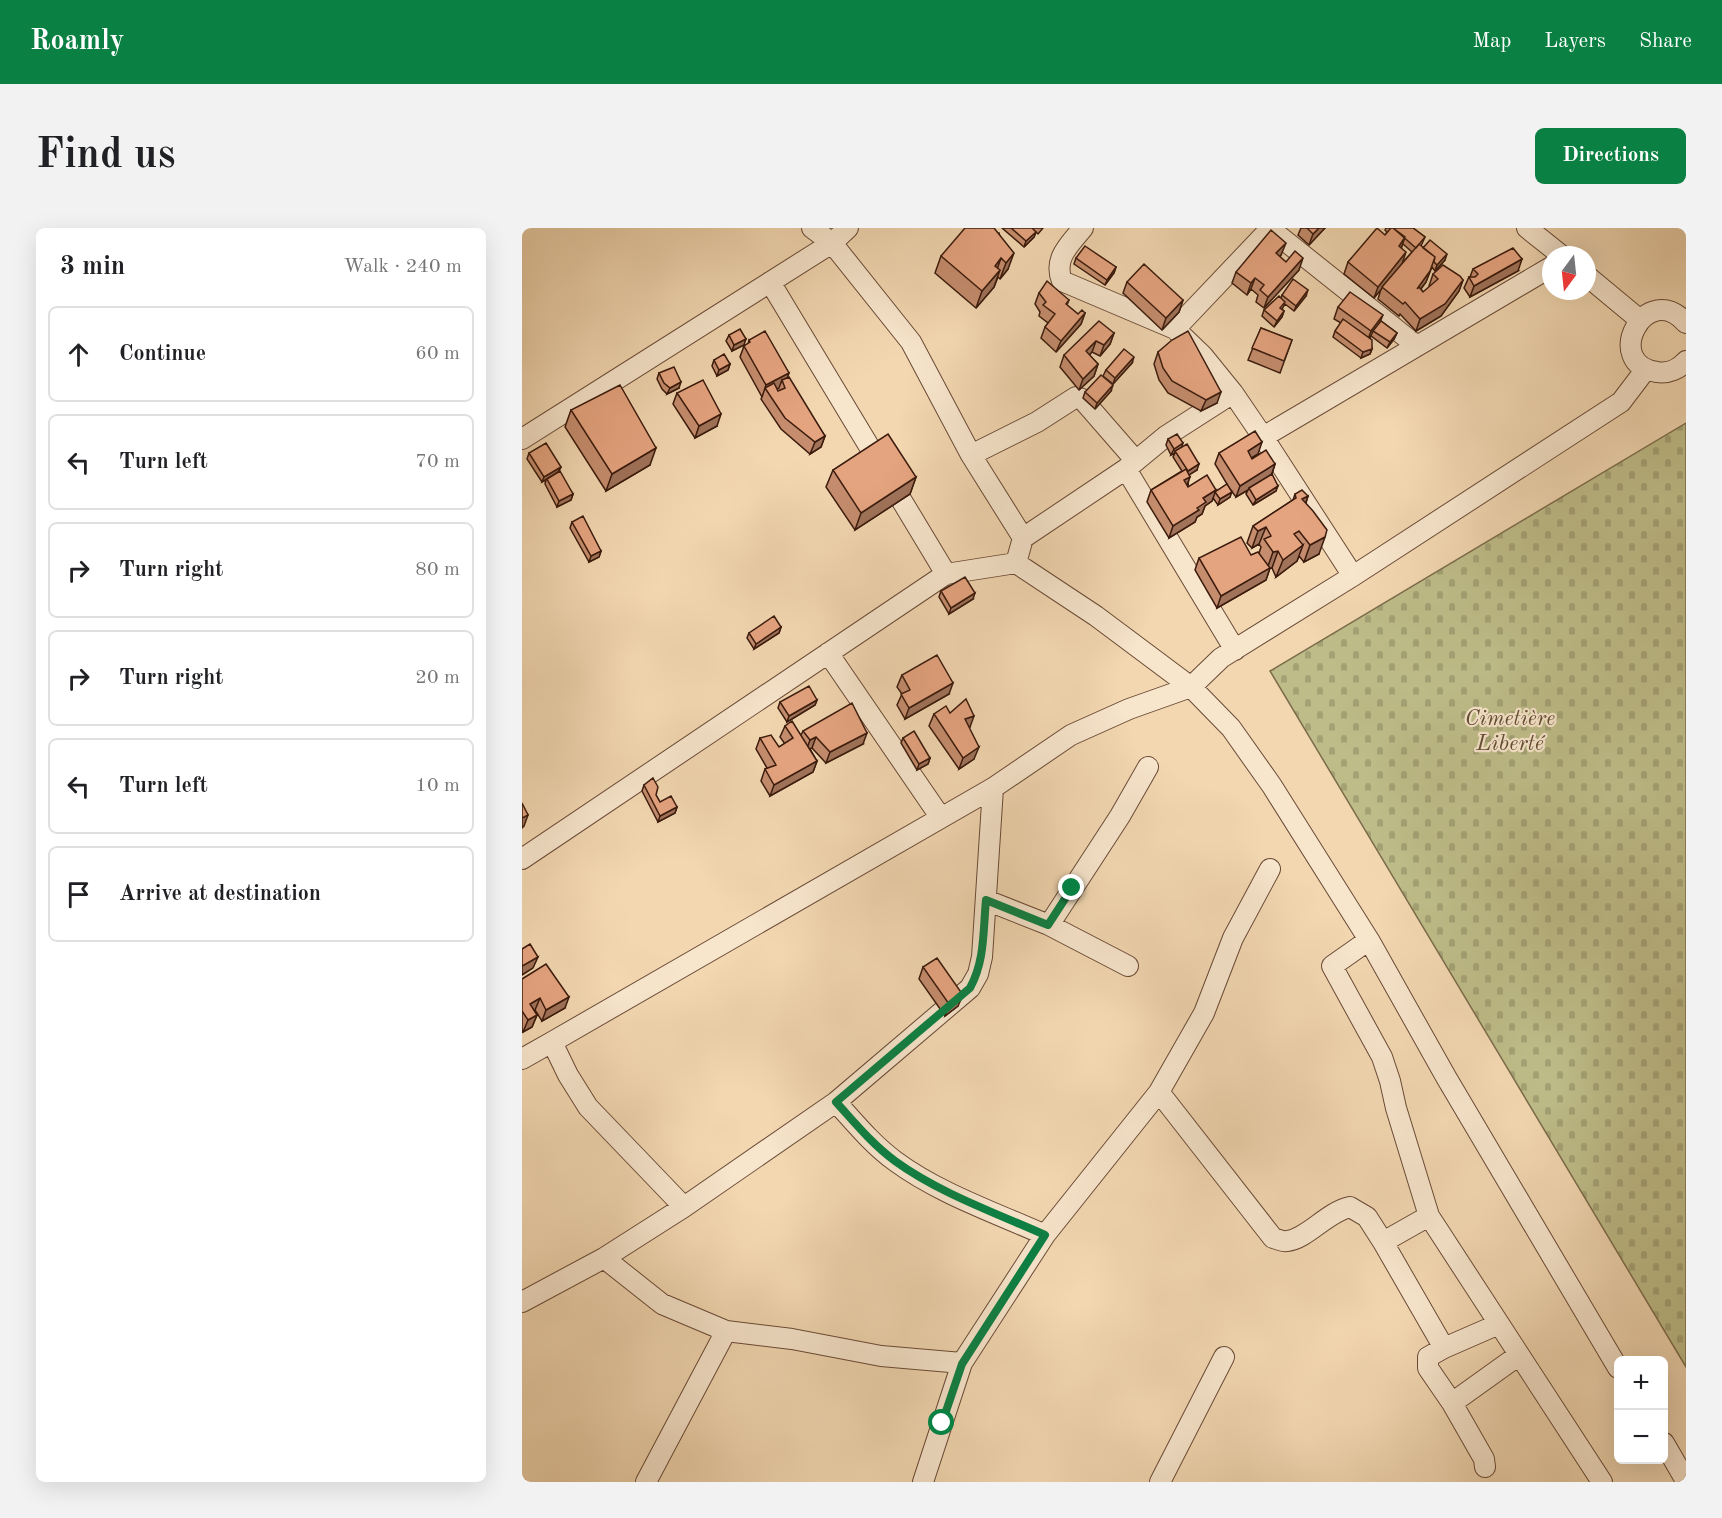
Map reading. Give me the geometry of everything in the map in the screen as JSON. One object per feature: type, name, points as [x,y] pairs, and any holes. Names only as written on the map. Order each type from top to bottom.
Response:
[{"type":"street","points":[[812,228],[832,243],[911,342],[971,455],[1023,538]]},
{"type":"street","points":[[522,439],[832,243],[848,228]]},
{"type":"street","points":[[1175,329],[1269,228],[1417,346]]},
{"type":"street","points":[[1078,230],[1061,258],[1058,270],[1062,281],[1175,329],[1203,356],[1233,393],[1353,576]]},
{"type":"street","points":[[1535,230],[1552,246]]},
{"type":"street","points":[[1263,437],[1542,272]]},
{"type":"street","points":[[770,282],[946,574]]},
{"type":"street","points":[[1596,283],[1640,320]]},
{"type":"street","points":[[1683,316],[1663,311],[1654,312],[1640,320],[1635,326],[1631,341],[1635,357],[1646,369],[1661,373],[1685,365]]},
{"type":"street","points":[[522,1059],[993,788],[1071,735],[1129,709],[1191,687],[1221,658],[1353,576],[1621,402],[1646,369]]},
{"type":"street","points":[[1016,563],[1023,538],[1131,465],[1166,436],[1233,393]]},
{"type":"street","points":[[971,455],[1037,422],[1076,397],[1082,399],[1131,465],[1235,650]]},
{"type":"street","points":[[522,859],[946,574],[1016,563],[1096,616],[1191,687],[1231,728],[1272,786],[1369,940],[1446,1077],[1614,1361]]},
{"type":"street","points":[[828,653],[941,818]]},
{"type":"street","points":[[1048,925],[1120,816],[1148,767]]},
{"type":"street","points":[[522,1302],[604,1258],[684,1207],[836,1102],[970,988],[978,974],[982,957],[993,788]]},
{"type":"street","points":[[922,1482],[962,1364],[1045,1235],[1159,1092],[1204,1013],[1233,938],[1270,869]]},
{"type":"street","points":[[986,900],[1048,925],[1128,966]]},
{"type":"street","points":[[1369,940],[1332,966],[1382,1057],[1429,1216],[1602,1482]]},
{"type":"street","points":[[552,1042],[568,1075],[588,1107],[684,1207]]},
{"type":"street","points":[[1159,1092],[1273,1238],[1284,1242],[1294,1239],[1338,1210],[1350,1207],[1367,1217],[1444,1348]]},
{"type":"street","points":[[836,1102],[867,1138],[896,1162],[933,1184],[1045,1235]]},
{"type":"street","points":[[1383,1242],[1429,1216]]},
{"type":"street","points":[[604,1258],[662,1304],[726,1331],[792,1339],[881,1356],[962,1364]]},
{"type":"street","points":[[1485,1467],[1484,1459],[1427,1363],[1428,1358],[1444,1348],[1499,1324]]},
{"type":"street","points":[[646,1482],[726,1331]]},
{"type":"street","points":[[1452,1403],[1519,1355]]},
{"type":"street","points":[[1160,1482],[1224,1357]]},
{"type":"street","points":[[1668,1450],[1686,1481]]},
{"type":"green space","name":"Cimetière Liberté","points":[[1686,423],[1686,1367],[1270,671]]},
{"type":"building","points":[[965,228],[994,228],[1014,253],[1006,263],[1001,258],[995,266],[1000,270],[982,291],[941,256]]},
{"type":"building","points":[[1011,228],[1032,228],[1036,232],[1026,241]]},
{"type":"building","points":[[1307,228],[1319,228],[1313,234]]},
{"type":"building","points":[[1377,228],[1385,235],[1393,228],[1405,237],[1399,246],[1406,252],[1378,287],[1348,262]]},
{"type":"building","points":[[1393,228],[1413,228],[1425,237],[1416,248]]},
{"type":"building","points":[[1271,230],[1286,243],[1276,253],[1286,262],[1295,251],[1303,258],[1268,297],[1260,290],[1264,285],[1255,278],[1251,283],[1236,272]]},
{"type":"building","points":[[1430,240],[1447,254],[1437,265],[1434,262],[1435,257],[1423,248]]},
{"type":"building","points":[[1419,244],[1435,257],[1430,271],[1417,289],[1419,287],[1423,292],[1438,279],[1433,274],[1443,265],[1463,280],[1445,304],[1420,319],[1405,302],[1403,304],[1382,287]]},
{"type":"building","points":[[1085,246],[1116,267],[1107,280],[1076,258]]},
{"type":"building","points":[[1513,248],[1522,259],[1474,286],[1469,277],[1475,277],[1478,274],[1473,269]]},
{"type":"building","points":[[1144,264],[1183,300],[1166,318],[1127,282]]},
{"type":"building","points":[[1293,279],[1308,290],[1296,306],[1282,295]]},
{"type":"building","points":[[1047,281],[1069,300],[1066,304],[1078,314],[1082,310],[1085,313],[1061,341],[1045,327],[1055,314],[1043,305],[1046,302],[1039,293]]},
{"type":"building","points":[[1350,292],[1383,315],[1371,331],[1338,307]]},
{"type":"building","points":[[1279,296],[1285,302],[1280,308],[1284,311],[1277,321],[1264,310]]},
{"type":"building","points":[[1343,319],[1372,340],[1372,349],[1363,352],[1335,331]]},
{"type":"building","points":[[1099,321],[1114,333],[1104,345],[1096,341],[1086,351],[1098,364],[1083,379],[1064,355]]},
{"type":"building","points":[[1381,321],[1397,333],[1390,342],[1373,331]]},
{"type":"building","points":[[1261,328],[1292,340],[1284,361],[1252,348]]},
{"type":"building","points":[[740,329],[746,339],[734,345],[729,335]]},
{"type":"building","points":[[765,331],[789,373],[766,385],[744,346],[750,342],[749,340]]},
{"type":"building","points":[[1188,331],[1221,392],[1206,400],[1172,381],[1163,368],[1158,352],[1172,340]]},
{"type":"building","points":[[1124,349],[1134,357],[1115,378],[1106,370]]},
{"type":"building","points":[[724,354],[730,364],[719,370],[714,360]]},
{"type":"building","points":[[674,367],[681,382],[670,388],[664,383],[659,373]]},
{"type":"building","points":[[1101,375],[1113,385],[1097,403],[1085,392]]},
{"type":"building","points":[[789,377],[825,436],[815,442],[785,418],[765,388],[774,383],[778,391],[785,388],[782,380]]},
{"type":"building","points":[[703,380],[721,414],[699,426],[677,393]]},
{"type":"building","points":[[620,385],[656,448],[612,474],[571,410]]},
{"type":"building","points":[[1255,431],[1262,442],[1248,451],[1252,459],[1266,450],[1275,464],[1240,486],[1219,453]]},
{"type":"building","points":[[888,434],[916,477],[861,513],[833,470]]},
{"type":"building","points":[[1177,434],[1183,443],[1174,449],[1168,439]]},
{"type":"building","points":[[546,443],[561,467],[544,477],[529,453]]},
{"type":"building","points":[[1187,444],[1199,464],[1188,471],[1175,451]]},
{"type":"building","points":[[1186,469],[1190,477],[1184,480],[1188,487],[1207,475],[1216,490],[1203,498],[1206,502],[1197,508],[1199,510],[1173,526],[1151,490]]},
{"type":"building","points":[[560,471],[573,494],[559,501],[547,479]]},
{"type":"building","points":[[1272,474],[1278,486],[1256,500],[1249,488]]},
{"type":"building","points":[[1227,484],[1232,492],[1220,499],[1215,492]]},
{"type":"building","points":[[1302,490],[1308,496],[1302,499],[1327,530],[1325,537],[1310,545],[1299,531],[1294,534],[1303,545],[1283,560],[1278,551],[1273,552],[1264,539],[1271,536],[1266,527],[1258,531],[1253,526],[1296,498],[1295,494]]},
{"type":"building","points":[[583,516],[601,551],[591,556],[572,522]]},
{"type":"building","points":[[1241,537],[1251,555],[1258,552],[1270,568],[1221,596],[1199,558]]},
{"type":"building","points":[[965,577],[975,593],[951,608],[941,591]]},
{"type":"building","points":[[774,616],[781,627],[756,644],[749,633]]},
{"type":"building","points":[[937,655],[953,683],[909,708],[901,694],[910,690],[902,675]]},
{"type":"building","points":[[809,686],[817,700],[789,716],[780,702]]},
{"type":"building","points":[[966,699],[974,716],[965,719],[979,747],[963,758],[934,714],[946,706],[950,713]]},
{"type":"building","points":[[852,703],[867,733],[830,752],[816,737],[810,740],[803,731]]},
{"type":"building","points":[[792,721],[817,761],[774,785],[765,769],[776,765],[760,738],[771,735],[779,747],[793,738],[785,726]]},
{"type":"building","points":[[914,731],[930,758],[919,764],[903,738]]},
{"type":"building","points":[[653,778],[658,787],[656,795],[660,802],[671,796],[677,807],[660,816],[644,785]]},
{"type":"building","points":[[522,803],[528,815],[522,818]]},
{"type":"building","points":[[530,944],[538,957],[522,966],[522,949]]},
{"type":"building","points":[[937,958],[963,995],[949,1004],[923,967]]},
{"type":"building","points":[[546,964],[569,997],[546,1010],[540,998],[530,1004],[537,1015],[528,1020],[522,1011],[522,979]]},
{"type":"route","points":[[942,1423],[962,1364],[1045,1235],[933,1184],[896,1162],[867,1138],[836,1102],[970,988],[978,974],[982,957],[986,900],[1048,925],[1072,888]]}]
